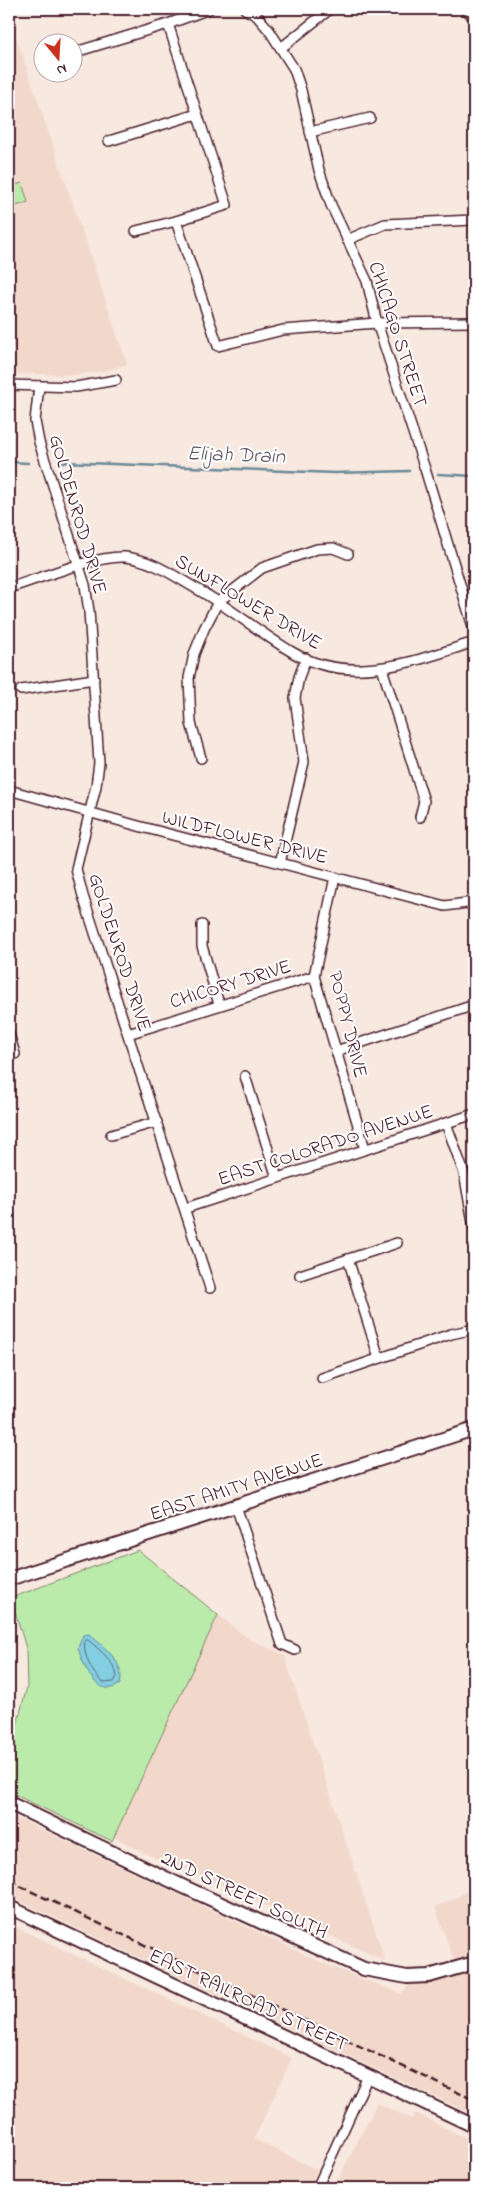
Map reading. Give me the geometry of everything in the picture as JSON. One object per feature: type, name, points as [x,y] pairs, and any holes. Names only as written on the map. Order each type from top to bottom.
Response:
[{"type":"street","points":[[82,50],[168,24],[209,9]]},
{"type":"street","name":"CHICAGO STREET","points":[[245,9],[257,16],[294,69],[301,90],[319,170],[331,205],[366,281],[377,323],[474,630]]},
{"type":"street","points":[[281,48],[330,9]]},
{"type":"street","points":[[466,9],[474,18]]},
{"type":"street","points":[[136,231],[227,205],[168,24]]},
{"type":"street","points":[[109,141],[197,114]]},
{"type":"street","points":[[310,132],[370,118]]},
{"type":"street","points":[[347,240],[385,224],[474,220]]},
{"type":"street","points":[[176,221],[218,346],[283,330],[377,323],[474,322]]},
{"type":"street","points":[[9,385],[76,387],[116,380]]},
{"type":"street","name":"GOLDENROD DRIVE","points":[[39,386],[35,421],[39,442],[85,585],[89,611],[99,763],[91,813],[76,869],[186,1208],[210,1288]]},
{"type":"street","points":[[201,758],[191,723],[189,678],[194,654],[218,602],[262,568],[317,549],[333,548],[348,554]]},
{"type":"street","name":"SUNFLOWER DRIVE","points":[[9,588],[79,566],[124,557],[151,562],[218,602],[293,653],[323,666],[382,668],[426,658],[474,642]]},
{"type":"street","points":[[280,863],[304,762],[295,698],[299,677],[306,658]]},
{"type":"street","points":[[382,668],[424,801],[420,817]]},
{"type":"street","points":[[21,690],[94,680]]},
{"type":"street","name":"WILDFLOWER DRIVE","points":[[9,790],[446,906],[474,902]]},
{"type":"street","name":"POPPY DRIVE","points":[[335,877],[314,976],[365,1150]]},
{"type":"street","points":[[202,925],[202,946],[219,1004]]},
{"type":"street","name":"CHICORY DRIVE","points":[[128,1034],[219,1004],[314,976]]},
{"type":"street","points":[[336,1051],[474,1006]]},
{"type":"street","points":[[9,1034],[15,1054]]},
{"type":"street","points":[[245,1076],[277,1178]]},
{"type":"street","name":"EAST COLORADO AVENUE","points":[[186,1208],[474,1114]]},
{"type":"street","points":[[111,1135],[157,1122]]},
{"type":"street","points":[[446,1123],[464,1173],[474,1228]]},
{"type":"street","points":[[300,1275],[397,1243]]},
{"type":"street","points":[[348,1259],[379,1358]]},
{"type":"street","points":[[322,1378],[451,1334],[474,1329]]},
{"type":"street","name":"EAST AMITY AVENUE","points":[[9,1579],[474,1429]]},
{"type":"street","points":[[236,1506],[282,1644],[295,1650]]},
{"type":"street","name":"2ND STREET SOUTH","points":[[9,1803],[191,1890],[364,1969],[406,1977],[429,1976],[474,1963]]},
{"type":"street","name":"EAST RAILROAD STREET","points":[[9,1907],[474,2126]]},
{"type":"street","points":[[317,2188],[368,2076]]},
{"type":"shaded area","points":[[9,16],[127,364],[104,371],[73,375],[9,373]]},
{"type":"shaded area","points":[[218,1615],[250,1640],[284,1655],[385,1961],[181,1866],[177,1869],[114,1837]]},
{"type":"shaded area","points":[[9,1814],[329,1966],[402,1994],[409,1984],[428,1983],[474,1972],[474,2115],[9,1896]]},
{"type":"shaded area","points":[[474,1885],[474,1957],[455,1963],[435,1907],[458,1897]]},
{"type":"shaded area","points":[[9,1924],[292,2058],[254,2139],[317,2170],[309,2188],[9,2188],[9,1985],[12,1983],[9,1973]]},
{"type":"shaded area","points":[[377,2103],[412,2119],[415,2113],[474,2142],[474,2188],[334,2188]]},
{"type":"green space","points":[[22,183],[28,202],[13,207],[9,187]]},
{"type":"green space","points":[[138,1550],[218,1615],[112,1841],[9,1792],[9,1754],[27,1687],[26,1648],[11,1598]]},
{"type":"water","points":[[89,1634],[117,1662],[121,1676],[120,1684],[112,1688],[105,1688],[98,1685],[88,1672],[78,1648],[83,1635]]},
{"type":"waterway","name":"Elijah Drain","points":[[9,462],[28,463]]},
{"type":"waterway","name":"Elijah Drain","points":[[63,462],[334,473],[409,471]]},
{"type":"waterway","name":"Elijah Drain","points":[[438,474],[474,476]]},
{"type":"railway","points":[[9,1881],[474,2100]]}]
